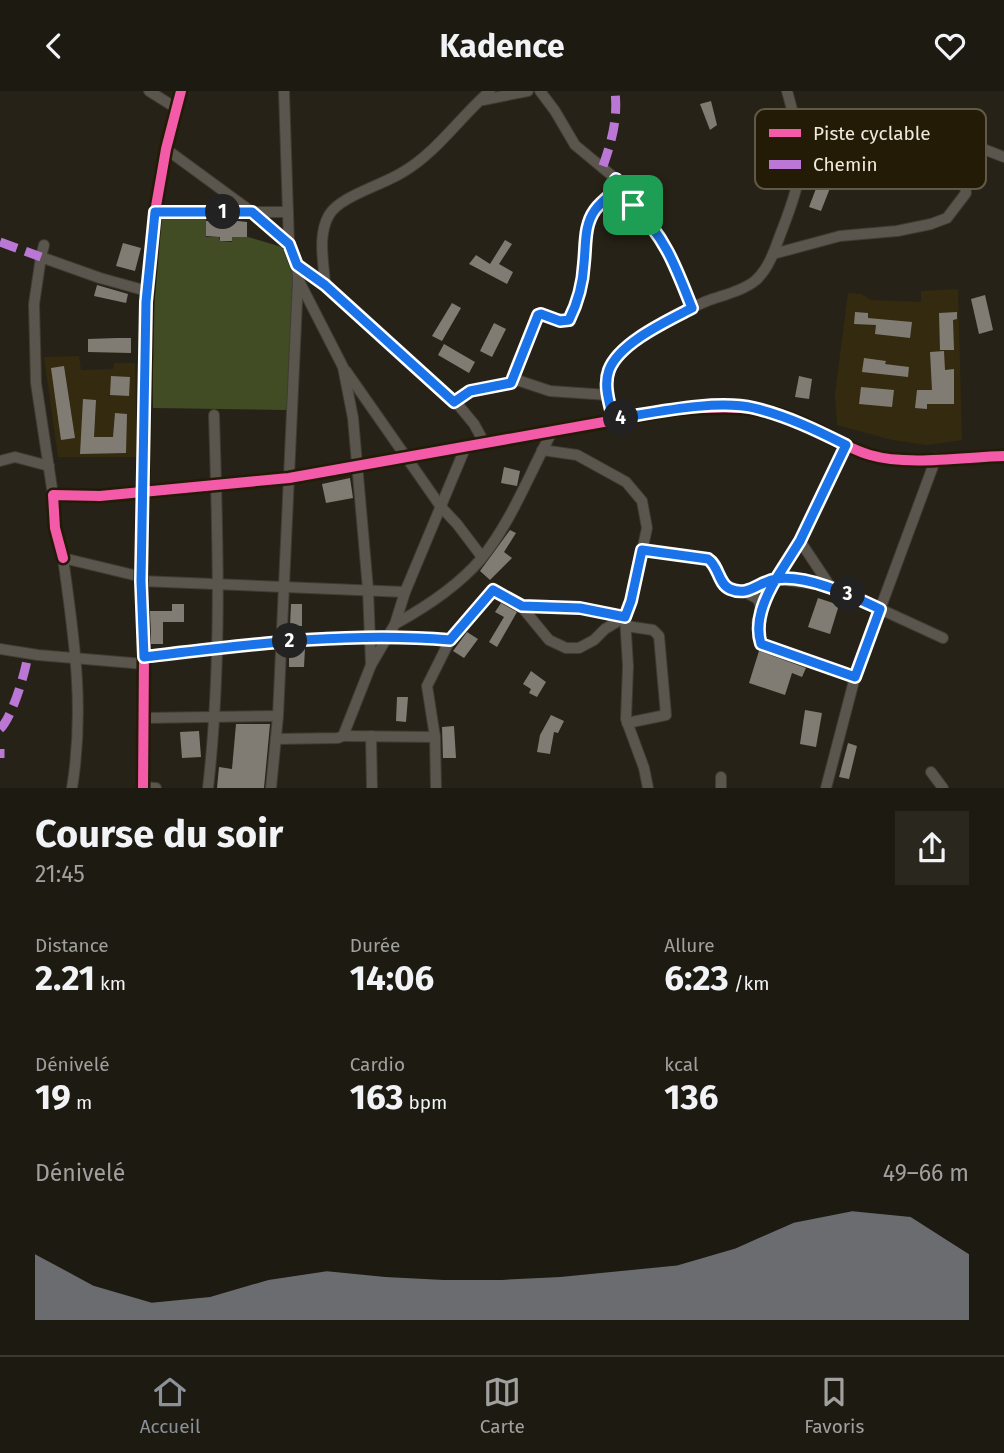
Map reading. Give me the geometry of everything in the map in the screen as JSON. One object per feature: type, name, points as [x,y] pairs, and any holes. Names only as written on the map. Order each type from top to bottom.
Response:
[{"type":"street","points":[[149,91],[176,108]]},
{"type":"street","points":[[156,788],[143,788],[144,660],[141,579],[147,291],[155,212],[166,149],[181,91]]},
{"type":"street","points":[[271,788],[278,716],[298,280],[297,265],[289,244],[284,91]]},
{"type":"street","points":[[325,285],[322,238],[328,217],[335,206],[378,186],[419,161],[490,91]]},
{"type":"street","points":[[479,101],[528,91]]},
{"type":"street","points":[[540,91],[575,145],[616,179],[633,205],[660,236],[678,271],[692,308]]},
{"type":"street","points":[[787,91],[792,109]]},
{"type":"street","points":[[166,149],[252,212],[289,244]]},
{"type":"street","points":[[986,150],[1004,157]]},
{"type":"street","points":[[454,402],[470,391],[511,383],[538,315],[560,321],[569,320],[582,286],[584,243],[589,224],[594,211],[615,191],[616,179]]},
{"type":"street","points":[[613,419],[608,395],[609,371],[620,353],[667,320],[745,288],[757,279],[773,254],[796,189]]},
{"type":"street","points":[[773,254],[840,236],[931,225],[947,218],[966,193],[965,189]]},
{"type":"street","points":[[155,212],[288,212]]},
{"type":"street","points":[[44,245],[34,304],[36,383],[53,495],[55,528],[77,659],[79,711],[72,788]]},
{"type":"street","points":[[41,257],[147,291]]},
{"type":"street","points":[[297,265],[325,285],[454,402],[474,424],[485,444]]},
{"type":"street","points":[[298,280],[343,367],[441,507],[482,557]]},
{"type":"street","points":[[343,367],[353,418],[368,589],[371,665]]},
{"type":"street","points":[[514,379],[550,391],[608,395]]},
{"type":"street","points":[[53,495],[100,496],[289,478],[613,419],[720,406],[752,408],[800,422],[870,455],[892,459],[1004,456]]},
{"type":"street","points":[[208,788],[216,648],[214,415]]},
{"type":"street","points":[[395,624],[453,586],[482,557],[500,531],[553,430]]},
{"type":"street","points":[[846,445],[800,541],[776,579],[757,623],[761,644],[855,677]]},
{"type":"street","points":[[343,736],[371,665],[395,624],[405,592],[466,446]]},
{"type":"street","points":[[542,450],[577,455],[626,482],[642,501],[647,528],[625,621],[627,723],[644,768],[648,788]]},
{"type":"street","points":[[0,461],[15,457],[49,466]]},
{"type":"street","points":[[826,788],[855,677],[936,458]]},
{"type":"street","points":[[800,541],[830,586]]},
{"type":"street","points":[[642,550],[708,559],[714,563],[726,586],[758,599],[762,611]]},
{"type":"street","points":[[62,558],[141,579],[405,592]]},
{"type":"street","points":[[745,592],[776,579],[830,586],[943,638]]},
{"type":"street","points":[[436,788],[435,737],[427,686],[450,640],[493,590],[522,606],[550,641],[566,648],[579,649],[605,629],[625,621]]},
{"type":"street","points":[[522,606],[580,608],[653,630],[659,636],[666,715],[627,723]]},
{"type":"street","points":[[0,649],[77,659],[144,660],[281,641],[414,637],[450,640]]},
{"type":"street","points":[[144,718],[278,716]]},
{"type":"street","points":[[276,739],[338,739],[343,736],[435,737]]},
{"type":"street","points":[[371,736],[372,788]]},
{"type":"street","points":[[931,772],[943,788]]},
{"type":"shaded area","points":[[958,289],[962,440],[927,445],[892,440],[837,425],[835,394],[848,293],[861,294],[871,300],[921,302],[921,291]]},
{"type":"shaded area","points":[[79,356],[81,370],[113,369],[114,363],[135,363],[137,457],[58,457],[44,357]]},
{"type":"green space","points":[[159,218],[206,218],[206,237],[219,237],[220,241],[232,242],[232,237],[248,237],[282,247],[294,278],[287,410],[153,408],[152,326]]},
{"type":"building","points":[[711,101],[717,125],[710,130],[700,104]]},
{"type":"building","points":[[816,189],[830,189],[821,211],[809,207]]},
{"type":"building","points":[[219,219],[247,222],[247,237],[232,237],[232,241],[220,241],[220,237],[206,236],[206,221]]},
{"type":"building","points":[[505,240],[512,244],[499,264],[513,272],[507,284],[469,264],[476,255],[490,264]]},
{"type":"building","points":[[123,243],[141,248],[135,271],[116,266]]},
{"type":"building","points":[[97,285],[128,294],[126,303],[94,296]]},
{"type":"building","points":[[985,295],[993,330],[979,334],[971,299]]},
{"type":"building","points":[[452,303],[461,308],[442,341],[432,336]]},
{"type":"building","points":[[855,312],[868,313],[868,318],[912,322],[910,338],[875,334],[876,325],[854,324]]},
{"type":"building","points":[[957,312],[957,319],[953,320],[954,350],[940,350],[939,313]]},
{"type":"building","points":[[494,323],[506,329],[492,357],[480,351]]},
{"type":"building","points":[[131,338],[131,353],[88,352],[88,339]]},
{"type":"building","points":[[444,344],[475,362],[469,373],[438,355]]},
{"type":"building","points":[[944,351],[945,370],[954,369],[954,404],[927,404],[927,409],[915,408],[917,390],[932,390],[930,352]]},
{"type":"building","points":[[864,358],[909,367],[908,377],[862,372]]},
{"type":"building","points":[[64,366],[75,438],[61,440],[51,368]]},
{"type":"building","points":[[111,376],[130,377],[129,396],[110,395]]},
{"type":"building","points":[[799,376],[812,379],[809,399],[795,397]]},
{"type":"building","points":[[861,387],[894,390],[892,407],[859,404]]},
{"type":"building","points":[[83,399],[96,400],[94,437],[113,437],[115,413],[127,414],[126,453],[80,454]]},
{"type":"building","points":[[504,467],[520,471],[517,486],[501,483]]},
{"type":"building","points":[[350,478],[353,498],[326,503],[322,484]]},
{"type":"building","points":[[510,530],[516,533],[504,552],[512,558],[490,580],[480,571]]},
{"type":"building","points":[[818,598],[839,605],[830,634],[808,627]]},
{"type":"building","points":[[501,603],[517,612],[497,647],[489,642],[504,617],[495,612]]},
{"type":"building","points":[[172,604],[184,604],[184,622],[163,622],[163,644],[151,644],[150,611],[172,611]]},
{"type":"building","points":[[291,604],[302,604],[302,626],[290,626]]},
{"type":"building","points":[[467,632],[478,639],[464,658],[453,651]]},
{"type":"building","points":[[305,648],[304,667],[289,667],[289,649]]},
{"type":"building","points":[[759,651],[806,668],[802,677],[792,673],[785,695],[749,683]]},
{"type":"building","points":[[531,671],[546,682],[537,697],[529,693],[531,689],[523,684]]},
{"type":"building","points":[[397,697],[408,697],[406,722],[396,721]]},
{"type":"building","points":[[805,710],[822,713],[816,747],[800,744]]},
{"type":"building","points":[[551,715],[564,721],[558,733],[554,732],[550,754],[537,752],[540,735]]},
{"type":"building","points":[[236,724],[270,724],[264,788],[217,788],[219,767],[232,769]]},
{"type":"building","points":[[454,726],[456,758],[443,758],[442,727]]},
{"type":"building","points":[[199,731],[201,757],[182,758],[180,732]]},
{"type":"building","points":[[848,743],[857,746],[849,779],[839,777]]},
{"type":"marked path","points":[[603,166],[614,129],[615,91]]},
{"type":"marked path","points":[[0,242],[41,257]]},
{"type":"marked path","points":[[0,729],[14,705],[28,654]]},
{"type":"marked path","points":[[0,749],[0,758]]},
{"type":"cycle path","points":[[143,788],[144,657],[141,581],[147,302],[155,212],[166,149],[181,91]]},
{"type":"cycle path","points":[[63,558],[55,528],[53,495],[100,496],[289,478],[671,410],[738,408],[770,412],[802,423],[861,452],[885,458],[918,460],[1004,456]]},
{"type":"route","points":[[633,205],[616,179],[615,191],[594,211],[589,224],[584,243],[582,286],[569,320],[560,321],[538,315],[511,383],[470,391],[454,402],[325,285],[297,265],[289,244],[252,212],[155,212],[146,302],[141,581],[144,657],[281,641],[414,637],[450,640],[493,590],[522,606],[580,608],[625,617],[642,550],[708,559],[714,563],[726,586],[731,589],[745,592],[776,579],[792,580],[830,586],[880,609],[855,677],[761,644],[757,631],[757,623],[772,585],[776,579],[800,541],[846,445],[800,422],[752,408],[720,406],[613,419],[607,381],[609,371],[620,353],[667,320],[692,308],[678,271],[660,236],[633,205]]}]
